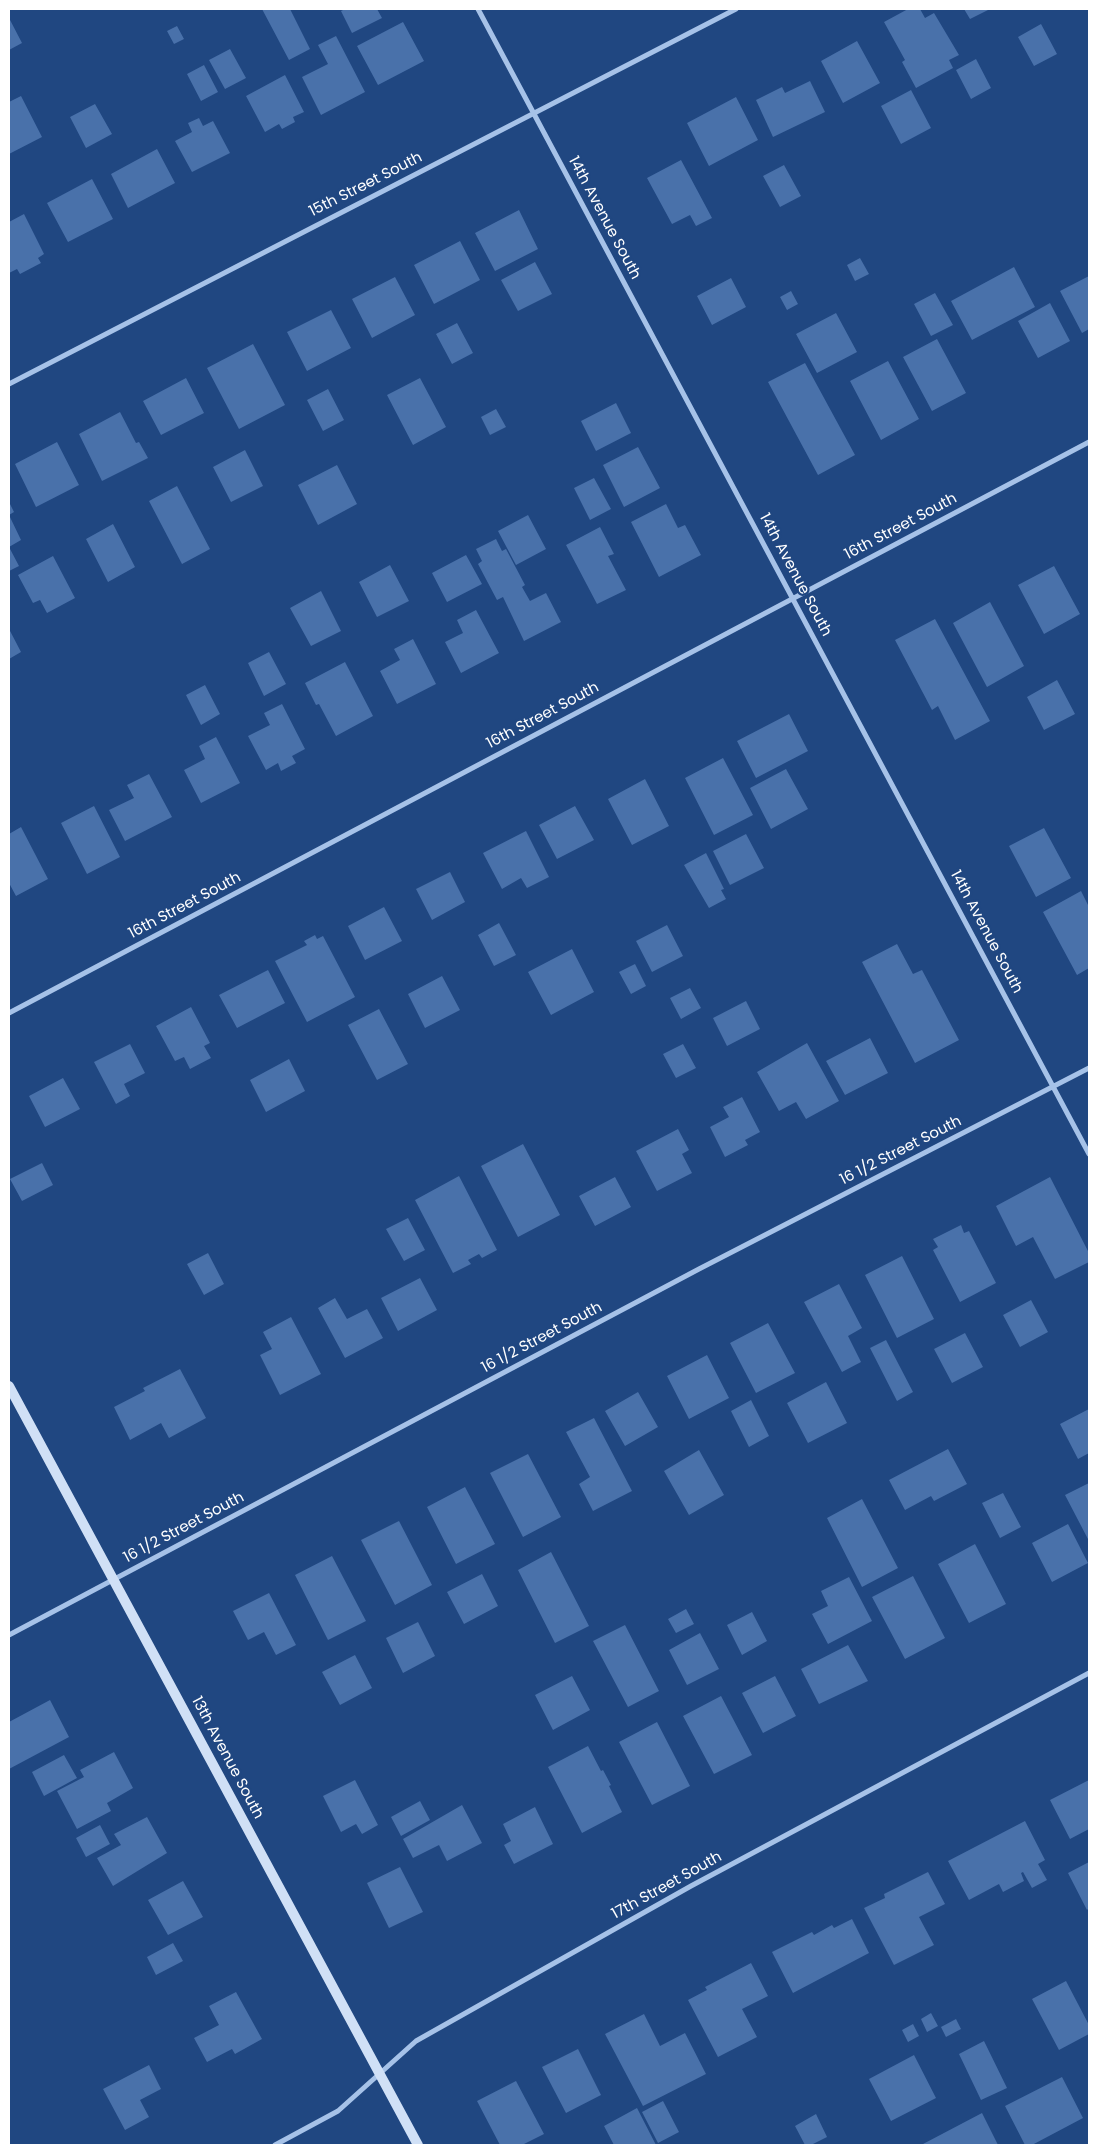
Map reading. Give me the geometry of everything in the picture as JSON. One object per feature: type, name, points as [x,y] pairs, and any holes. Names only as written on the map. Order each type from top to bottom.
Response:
[{"type":"main road","name":"13th Avenue South","points":[[9,1386],[418,2145]]},
{"type":"street","name":"14th Avenue South","points":[[478,9],[1089,1154]]},
{"type":"street","name":"15th Street South","points":[[9,384],[736,9]]},
{"type":"street","name":"16th Street South","points":[[9,1013],[1089,442]]},
{"type":"street","name":"16 1/2 Street South","points":[[9,1634],[699,1269],[1089,1068]]},
{"type":"street","name":"17th Street South","points":[[275,2145],[338,2111],[416,2041],[691,1886],[1089,1674]]},
{"type":"building","points":[[262,9],[290,9],[310,49],[289,60]]},
{"type":"building","points":[[345,9],[377,9],[382,18],[352,33],[341,11]]},
{"type":"building","points":[[908,9],[920,9],[925,18],[934,13],[959,55],[949,60],[953,68],[916,88],[902,62],[905,60],[884,22]]},
{"type":"building","points":[[964,9],[990,9],[970,19]]},
{"type":"building","points":[[9,18],[22,43],[9,50]]},
{"type":"building","points":[[403,22],[424,61],[378,85],[357,46]]},
{"type":"building","points":[[1041,24],[1057,54],[1034,66],[1018,37]]},
{"type":"building","points":[[177,26],[184,39],[174,44],[167,31]]},
{"type":"building","points":[[336,36],[365,92],[321,115],[302,77],[328,64],[318,45]]},
{"type":"building","points":[[857,41],[880,83],[843,103],[821,61]]},
{"type":"building","points":[[230,49],[246,78],[225,89],[209,60]]},
{"type":"building","points":[[976,59],[991,88],[971,99],[956,70]]},
{"type":"building","points":[[204,65],[218,92],[201,101],[187,74]]},
{"type":"building","points":[[285,75],[304,112],[293,117],[295,122],[282,129],[279,124],[265,132],[246,96]]},
{"type":"building","points":[[810,81],[825,112],[773,137],[756,100],[782,87],[785,93]]},
{"type":"building","points":[[911,90],[931,128],[901,144],[881,106]]},
{"type":"building","points":[[21,96],[42,137],[9,154],[9,102]]},
{"type":"building","points":[[736,97],[758,140],[709,166],[687,123]]},
{"type":"building","points":[[95,104],[112,134],[86,148],[70,117]]},
{"type":"building","points":[[199,118],[203,126],[213,121],[230,153],[192,172],[175,141],[192,132],[188,123]]},
{"type":"building","points":[[157,149],[175,183],[128,208],[111,174]]},
{"type":"building","points":[[681,160],[712,218],[696,226],[690,215],[672,224],[647,178]]},
{"type":"building","points":[[784,165],[801,196],[780,207],[763,176]]},
{"type":"building","points":[[92,179],[113,219],[68,242],[47,203]]},
{"type":"building","points":[[519,210],[538,249],[495,271],[475,233]]},
{"type":"building","points":[[24,214],[44,254],[38,258],[41,263],[20,274],[17,269],[9,273],[9,222]]},
{"type":"building","points":[[460,241],[480,280],[434,304],[414,265]]},
{"type":"building","points":[[860,258],[869,274],[855,281],[847,265]]},
{"type":"building","points":[[535,262],[552,294],[518,311],[501,280]]},
{"type":"building","points":[[1014,267],[1035,307],[972,340],[951,301]]},
{"type":"building","points":[[1089,276],[1089,329],[1082,333],[1060,291]]},
{"type":"building","points":[[395,277],[415,315],[372,338],[352,299]]},
{"type":"building","points":[[731,278],[746,307],[712,325],[697,296]]},
{"type":"building","points":[[791,291],[798,304],[787,310],[780,297]]},
{"type":"building","points":[[935,293],[953,325],[931,336],[914,304]]},
{"type":"building","points":[[1050,303],[1070,341],[1038,358],[1018,321]]},
{"type":"building","points":[[331,310],[351,348],[307,371],[287,332]]},
{"type":"building","points":[[836,313],[857,352],[817,373],[796,334]]},
{"type":"building","points":[[457,323],[473,353],[452,364],[436,334]]},
{"type":"building","points":[[937,339],[966,393],[932,411],[903,357]]},
{"type":"building","points":[[253,344],[285,405],[239,429],[207,368]]},
{"type":"building","points":[[888,361],[919,419],[881,440],[850,381]]},
{"type":"building","points":[[805,363],[855,455],[818,475],[768,382]]},
{"type":"building","points":[[186,378],[204,413],[161,435],[143,401]]},
{"type":"building","points":[[420,378],[446,427],[413,445],[387,395]]},
{"type":"building","points":[[328,389],[344,420],[323,431],[307,400]]},
{"type":"building","points":[[616,403],[631,433],[596,451],[581,421]]},
{"type":"building","points":[[496,409],[506,427],[490,435],[481,417]]},
{"type":"building","points":[[120,412],[136,443],[139,442],[148,458],[102,481],[79,434]]},
{"type":"building","points":[[57,442],[79,485],[36,507],[15,464]]},
{"type":"building","points":[[638,447],[660,488],[624,507],[603,465]]},
{"type":"building","points":[[245,450],[263,486],[231,502],[213,467]]},
{"type":"building","points":[[337,465],[357,504],[318,525],[298,485]]},
{"type":"building","points":[[594,478],[611,509],[590,520],[574,488]]},
{"type":"building","points":[[177,486],[210,549],[182,564],[149,501]]},
{"type":"building","points":[[9,502],[14,512],[9,515]]},
{"type":"building","points":[[666,504],[678,528],[685,525],[701,555],[659,577],[631,522]]},
{"type":"building","points":[[9,515],[21,540],[9,547]]},
{"type":"building","points":[[528,515],[546,549],[516,565],[498,531]]},
{"type":"building","points":[[113,524],[135,567],[108,582],[86,539]]},
{"type":"building","points":[[600,527],[614,554],[608,556],[626,590],[597,604],[566,545]]},
{"type":"building","points":[[496,539],[502,551],[506,549],[525,585],[522,587],[530,601],[546,593],[561,622],[524,641],[503,597],[497,600],[478,564],[482,561],[476,549]]},
{"type":"building","points":[[9,547],[19,566],[9,571]]},
{"type":"building","points":[[466,555],[482,584],[447,602],[432,573]]},
{"type":"building","points":[[53,556],[75,598],[47,613],[40,600],[33,603],[18,575]]},
{"type":"building","points":[[390,565],[409,601],[377,617],[359,582]]},
{"type":"building","points":[[1054,566],[1080,614],[1044,634],[1018,585]]},
{"type":"building","points":[[321,591],[341,631],[311,646],[290,608]]},
{"type":"building","points":[[990,602],[1024,666],[987,687],[953,623]]},
{"type":"building","points":[[476,610],[499,653],[461,673],[445,642],[463,633],[457,620]]},
{"type":"building","points":[[935,619],[990,721],[955,740],[938,706],[932,710],[895,640]]},
{"type":"building","points":[[9,629],[21,652],[9,659]]},
{"type":"building","points":[[413,639],[436,684],[397,704],[380,671],[400,660],[394,649]]},
{"type":"building","points":[[269,652],[286,684],[264,696],[248,663]]},
{"type":"building","points":[[345,662],[373,716],[336,736],[319,704],[316,705],[305,683]]},
{"type":"building","points":[[1057,680],[1075,714],[1044,730],[1027,697]]},
{"type":"building","points":[[205,685],[220,714],[201,725],[186,695]]},
{"type":"building","points":[[282,704],[305,749],[292,756],[296,763],[281,771],[278,763],[266,770],[248,736],[270,725],[264,713]]},
{"type":"building","points":[[789,714],[808,751],[756,778],[737,741]]},
{"type":"building","points":[[216,737],[240,783],[201,803],[184,770],[205,759],[199,746]]},
{"type":"building","points":[[723,758],[753,815],[714,835],[685,778]]},
{"type":"building","points":[[786,769],[808,809],[771,829],[750,788]]},
{"type":"building","points":[[149,774],[172,817],[125,841],[109,810],[134,798],[127,785]]},
{"type":"building","points":[[645,779],[669,826],[632,845],[608,799]]},
{"type":"building","points":[[94,806],[120,857],[87,874],[61,823]]},
{"type":"building","points":[[575,806],[594,840],[557,859],[539,825]]},
{"type":"building","points":[[21,827],[48,879],[16,896],[9,883],[9,834]]},
{"type":"building","points":[[1044,828],[1071,878],[1036,897],[1009,846]]},
{"type":"building","points":[[526,831],[549,877],[527,888],[521,878],[502,889],[483,853]]},
{"type":"building","points":[[746,834],[764,868],[730,885],[713,851]]},
{"type":"building","points":[[706,853],[724,889],[721,890],[726,899],[709,908],[684,865]]},
{"type":"building","points":[[450,872],[465,902],[432,920],[416,889]]},
{"type":"building","points":[[1081,891],[1089,907],[1089,968],[1077,975],[1043,912]]},
{"type":"building","points":[[384,907],[402,941],[365,960],[348,926]]},
{"type":"building","points":[[499,923],[516,955],[494,966],[478,935]]},
{"type":"building","points":[[667,925],[683,956],[652,972],[636,941]]},
{"type":"building","points":[[315,935],[317,939],[323,936],[355,997],[307,1022],[275,961],[307,945],[304,941]]},
{"type":"building","points":[[897,944],[913,974],[922,970],[959,1040],[915,1063],[862,962]]},
{"type":"building","points":[[572,949],[594,992],[551,1015],[528,972]]},
{"type":"building","points":[[635,964],[646,986],[631,994],[619,972]]},
{"type":"building","points":[[268,970],[285,1003],[237,1028],[219,995]]},
{"type":"building","points":[[442,976],[460,1010],[425,1028],[408,994]]},
{"type":"building","points":[[690,988],[701,1008],[681,1019],[670,998]]},
{"type":"building","points":[[746,1001],[760,1029],[727,1046],[713,1018]]},
{"type":"building","points":[[191,1007],[210,1043],[204,1046],[211,1058],[190,1069],[184,1057],[175,1061],[156,1026]]},
{"type":"building","points":[[379,1009],[408,1064],[377,1080],[348,1025]]},
{"type":"building","points":[[870,1038],[888,1073],[845,1095],[826,1061]]},
{"type":"building","points":[[807,1043],[839,1101],[806,1119],[796,1102],[779,1111],[757,1072]]},
{"type":"building","points":[[130,1044],[145,1073],[124,1084],[130,1096],[116,1104],[94,1062]]},
{"type":"building","points":[[683,1044],[696,1068],[676,1078],[663,1054]]},
{"type":"building","points":[[289,1059],[305,1091],[266,1112],[250,1080]]},
{"type":"building","points":[[63,1078],[80,1109],[45,1127],[29,1096]]},
{"type":"building","points":[[742,1097],[760,1132],[745,1140],[748,1145],[725,1157],[710,1127],[729,1117],[723,1107]]},
{"type":"building","points":[[678,1129],[689,1150],[682,1154],[692,1173],[657,1191],[636,1151]]},
{"type":"building","points":[[523,1144],[560,1215],[518,1237],[481,1166]]},
{"type":"building","points":[[42,1163],[53,1185],[22,1201],[10,1179]]},
{"type":"building","points":[[459,1176],[497,1250],[482,1258],[479,1254],[468,1260],[471,1264],[453,1273],[415,1200]]},
{"type":"building","points":[[615,1177],[631,1207],[595,1226],[579,1196]]},
{"type":"building","points":[[1050,1177],[1089,1253],[1089,1262],[1055,1279],[1033,1237],[1016,1246],[996,1206]]},
{"type":"building","points":[[408,1218],[425,1250],[404,1261],[386,1229]]},
{"type":"building","points":[[961,1225],[964,1233],[969,1231],[996,1283],[960,1302],[933,1250],[938,1247],[933,1239]]},
{"type":"building","points":[[208,1253],[224,1284],[204,1295],[187,1264]]},
{"type":"building","points":[[902,1256],[934,1319],[897,1338],[865,1275]]},
{"type":"building","points":[[420,1278],[437,1310],[398,1331],[381,1298]]},
{"type":"building","points":[[839,1284],[862,1328],[848,1336],[861,1362],[842,1372],[804,1302]]},
{"type":"building","points":[[335,1298],[347,1319],[367,1309],[383,1338],[345,1358],[318,1308]]},
{"type":"building","points":[[1031,1300],[1048,1332],[1020,1347],[1003,1315]]},
{"type":"building","points":[[291,1317],[321,1374],[280,1395],[260,1355],[272,1349],[263,1332]]},
{"type":"building","points":[[768,1323],[795,1373],[756,1393],[730,1343]]},
{"type":"building","points":[[965,1333],[983,1367],[952,1383],[934,1349]]},
{"type":"building","points":[[886,1340],[913,1392],[897,1401],[870,1348]]},
{"type":"building","points":[[707,1355],[729,1398],[689,1419],[667,1376]]},
{"type":"building","points":[[180,1369],[206,1418],[169,1438],[161,1423],[130,1440],[114,1407],[145,1391],[143,1388]]},
{"type":"building","points":[[826,1382],[847,1423],[808,1443],[787,1403]]},
{"type":"building","points":[[638,1392],[658,1427],[625,1446],[605,1411]]},
{"type":"building","points":[[751,1400],[769,1436],[749,1447],[731,1411]]},
{"type":"building","points":[[1089,1409],[1089,1453],[1078,1459],[1060,1424]]},
{"type":"building","points":[[594,1418],[632,1491],[593,1511],[579,1484],[590,1477],[566,1432]]},
{"type":"building","points":[[948,1449],[967,1484],[934,1501],[931,1496],[905,1510],[889,1480]]},
{"type":"building","points":[[699,1450],[724,1495],[689,1515],[664,1471]]},
{"type":"building","points":[[528,1454],[561,1517],[523,1537],[490,1473]]},
{"type":"building","points":[[1089,1483],[1089,1541],[1065,1495]]},
{"type":"building","points":[[465,1487],[495,1544],[456,1564],[427,1507]]},
{"type":"building","points":[[1003,1493],[1021,1527],[1000,1538],[982,1503]]},
{"type":"building","points":[[862,1499],[898,1568],[862,1587],[827,1518]]},
{"type":"building","points":[[399,1521],[432,1585],[395,1605],[361,1540]]},
{"type":"building","points":[[1068,1524],[1088,1563],[1052,1582],[1032,1543]]},
{"type":"building","points":[[975,1544],[1006,1604],[969,1623],[938,1564]]},
{"type":"building","points":[[551,1552],[589,1626],[555,1643],[518,1570]]},
{"type":"building","points":[[332,1556],[366,1621],[328,1640],[295,1575]]},
{"type":"building","points":[[482,1574],[498,1606],[464,1624],[447,1592]]},
{"type":"building","points":[[913,1576],[945,1638],[905,1659],[872,1597]]},
{"type":"building","points":[[849,1577],[872,1621],[828,1644],[812,1614],[828,1606],[821,1591]]},
{"type":"building","points":[[269,1593],[296,1645],[276,1655],[264,1632],[248,1640],[233,1611]]},
{"type":"building","points":[[686,1609],[694,1624],[676,1633],[668,1619]]},
{"type":"building","points":[[752,1612],[767,1641],[742,1655],[727,1625]]},
{"type":"building","points":[[418,1622],[435,1656],[403,1673],[386,1638]]},
{"type":"building","points":[[625,1625],[659,1691],[628,1707],[593,1641]]},
{"type":"building","points":[[700,1633],[719,1669],[687,1685],[669,1650]]},
{"type":"building","points":[[848,1645],[868,1681],[819,1704],[801,1669]]},
{"type":"building","points":[[355,1655],[372,1688],[340,1705],[322,1672]]},
{"type":"building","points":[[572,1676],[590,1710],[553,1730],[535,1695]]},
{"type":"building","points":[[775,1676],[796,1716],[763,1733],[742,1693]]},
{"type":"building","points":[[721,1696],[752,1755],[714,1774],[683,1716]]},
{"type":"building","points":[[50,1700],[69,1737],[9,1769],[9,1722]]},
{"type":"building","points":[[657,1722],[690,1786],[652,1805],[619,1742]]},
{"type":"building","points":[[588,1746],[601,1771],[603,1770],[611,1785],[609,1786],[622,1812],[582,1833],[548,1767]]},
{"type":"building","points":[[114,1752],[133,1788],[107,1803],[111,1811],[77,1829],[57,1791],[84,1777],[80,1770]]},
{"type":"building","points":[[64,1755],[77,1778],[44,1796],[32,1772]]},
{"type":"building","points":[[355,1780],[378,1825],[362,1834],[356,1824],[341,1832],[323,1796]]},
{"type":"building","points":[[1089,1780],[1089,1829],[1070,1839],[1050,1800]]},
{"type":"building","points":[[420,1801],[430,1820],[401,1836],[391,1817]]},
{"type":"building","points":[[462,1805],[482,1843],[447,1861],[439,1845],[413,1858],[403,1839]]},
{"type":"building","points":[[535,1807],[553,1844],[514,1864],[504,1845],[511,1841],[503,1824]]},
{"type":"building","points":[[147,1817],[167,1853],[113,1886],[97,1858],[121,1845],[114,1834]]},
{"type":"building","points":[[1025,1821],[1045,1860],[1038,1864],[1047,1880],[1032,1888],[1023,1872],[1021,1873],[1024,1881],[1003,1892],[999,1884],[969,1900],[948,1861]]},
{"type":"building","points":[[100,1825],[110,1844],[86,1857],[76,1838]]},
{"type":"building","points":[[1089,1862],[1089,1908],[1087,1910],[1068,1873]]},
{"type":"building","points":[[400,1867],[423,1912],[389,1928],[367,1883]]},
{"type":"building","points":[[928,1872],[945,1904],[919,1917],[934,1945],[894,1965],[864,1908],[885,1898],[884,1894]]},
{"type":"building","points":[[183,1881],[203,1917],[168,1935],[148,1900]]},
{"type":"building","points":[[852,1919],[869,1953],[793,1993],[772,1952],[812,1932],[814,1935],[832,1925],[834,1928]]},
{"type":"building","points":[[173,1943],[183,1961],[156,1975],[147,1957]]},
{"type":"building","points":[[751,1963],[768,1996],[742,2009],[757,2037],[718,2057],[688,2000],[707,1990],[705,1987]]},
{"type":"building","points":[[1066,1981],[1089,2025],[1089,2034],[1059,2050],[1032,1999]]},
{"type":"building","points":[[236,1992],[262,2039],[235,2054],[232,2049],[207,2062],[194,2038],[219,2025],[209,2006]]},
{"type":"building","points":[[931,2013],[938,2026],[927,2032],[921,2019]]},
{"type":"building","points":[[644,2014],[660,2046],[685,2033],[706,2074],[643,2106],[605,2034]]},
{"type":"building","points":[[956,2019],[961,2029],[946,2037],[941,2027]]},
{"type":"building","points":[[913,2024],[919,2036],[908,2042],[902,2030]]},
{"type":"building","points":[[984,2041],[1007,2088],[981,2100],[959,2054]]},
{"type":"building","points":[[578,2049],[601,2095],[566,2113],[542,2067]]},
{"type":"building","points":[[914,2055],[936,2098],[891,2121],[869,2079]]},
{"type":"building","points":[[149,2065],[161,2089],[140,2100],[149,2117],[125,2130],[103,2089]]},
{"type":"building","points":[[1062,2077],[1083,2118],[1032,2145],[1025,2145],[1005,2106]]},
{"type":"building","points":[[516,2081],[544,2134],[522,2145],[500,2145],[477,2101]]},
{"type":"building","points":[[663,2101],[679,2132],[658,2143],[642,2112]]},
{"type":"building","points":[[637,2108],[656,2145],[614,2145],[604,2126]]},
{"type":"building","points":[[982,2113],[998,2145],[923,2144]]},
{"type":"building","points":[[816,2114],[827,2137],[811,2145],[805,2145],[795,2126]]}]
